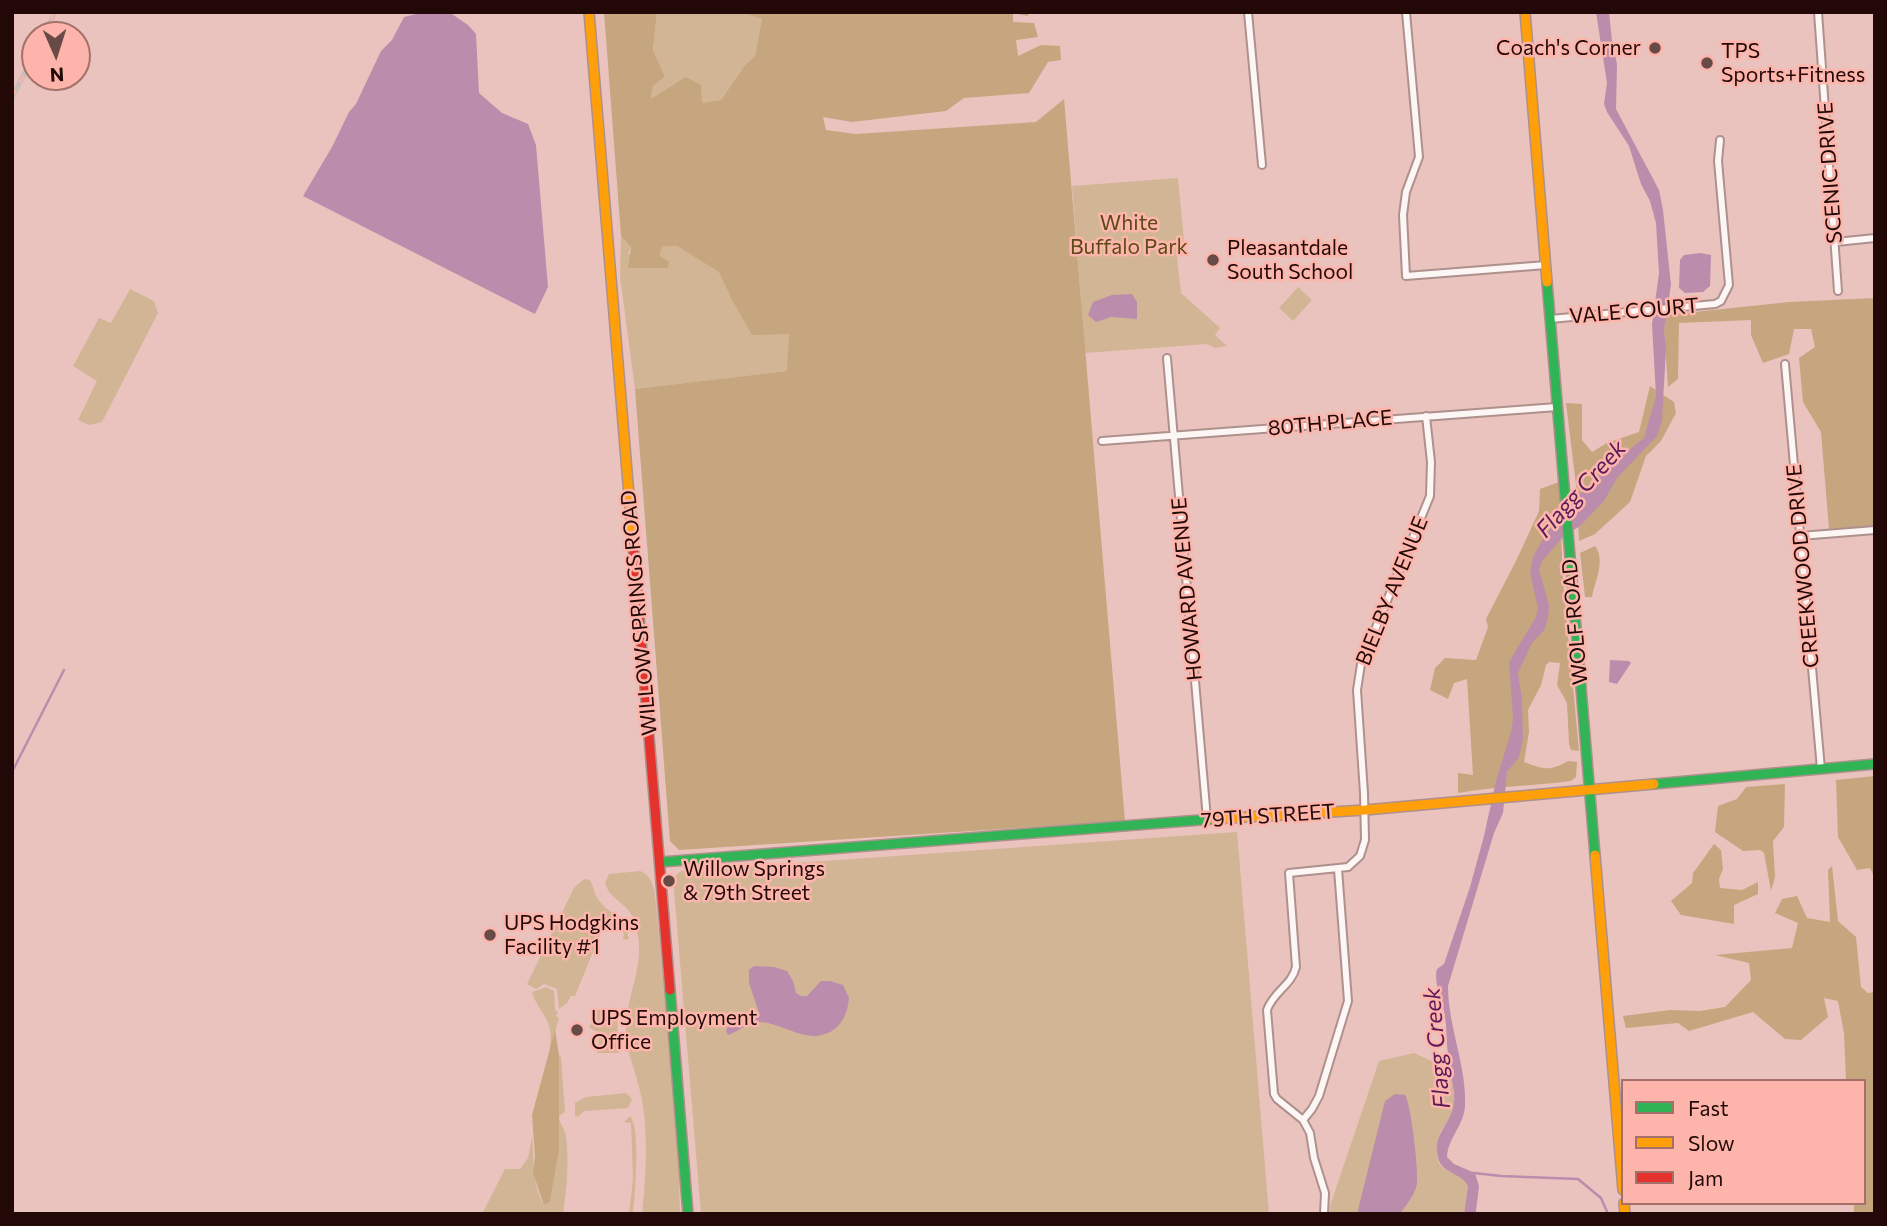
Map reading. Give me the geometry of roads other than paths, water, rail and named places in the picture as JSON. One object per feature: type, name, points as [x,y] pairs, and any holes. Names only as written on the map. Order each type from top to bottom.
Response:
[{"type":"street","name":"WILLOW SPRINGS ROAD","points":[[589,12],[688,1214]]},
{"type":"street","points":[[1248,12],[1262,165]]},
{"type":"street","points":[[1406,12],[1419,157],[1406,192],[1403,215],[1406,276],[1546,265]]},
{"type":"street","name":"WOLF ROAD","points":[[1525,12],[1621,1166]]},
{"type":"street","name":"SCENIC DRIVE","points":[[1818,12],[1838,291]]},
{"type":"street","name":"VALE COURT","points":[[1550,319],[1715,304],[1721,301],[1729,285],[1718,161],[1720,140]]},
{"type":"street","points":[[1836,242],[1875,239]]},
{"type":"street","name":"HOWARD AVENUE","points":[[1167,358],[1207,819]]},
{"type":"street","name":"CREEKWOOD DRIVE","points":[[1785,364],[1821,769]]},
{"type":"street","name":"80TH PLACE","points":[[1102,440],[1558,407]]},
{"type":"street","name":"BIELBY AVENUE","points":[[1338,869],[1355,862],[1363,849],[1365,810],[1357,690],[1361,664],[1430,496],[1431,462],[1426,416]]},
{"type":"street","points":[[1800,536],[1875,530]]},
{"type":"street","name":"79TH STREET","points":[[661,862],[1207,819],[1365,810],[1875,764]]},
{"type":"street","points":[[1303,1120],[1319,1096],[1348,1001],[1338,869],[1289,873],[1296,967],[1292,980],[1272,999],[1267,1010],[1274,1094],[1303,1120],[1310,1133],[1314,1158],[1325,1193],[1324,1214]]},
{"type":"waterway","points":[[12,772],[64,670]]},
{"type":"waterway","points":[[1474,1173],[1578,1179],[1601,1198],[1608,1214]]},
{"type":"railway","points":[[51,21],[55,12]]},
{"type":"railway","points":[[12,97],[21,80]]},
{"type":"place","name":"Coach's Corner","points":[[1655,48]]},
{"type":"place","name":"TPS Sports+Fitness","points":[[1707,63]]},
{"type":"place","name":"Pleasantdale South School","points":[[1213,260]]},
{"type":"place","name":"Willow Springs & 79th Street","points":[[669,881]]},
{"type":"place","name":"UPS Hodgkins Facility #1","points":[[490,935]]},
{"type":"place","name":"UPS Employment Office","points":[[577,1030]]},
{"type":"park label","name":"White Buffalo Park","points":[[1129,235]]},
{"type":"water label","name":"Flagg Creek","points":[[1581,489]]},
{"type":"water label","name":"Flagg Creek","points":[[1437,1048]]}]
